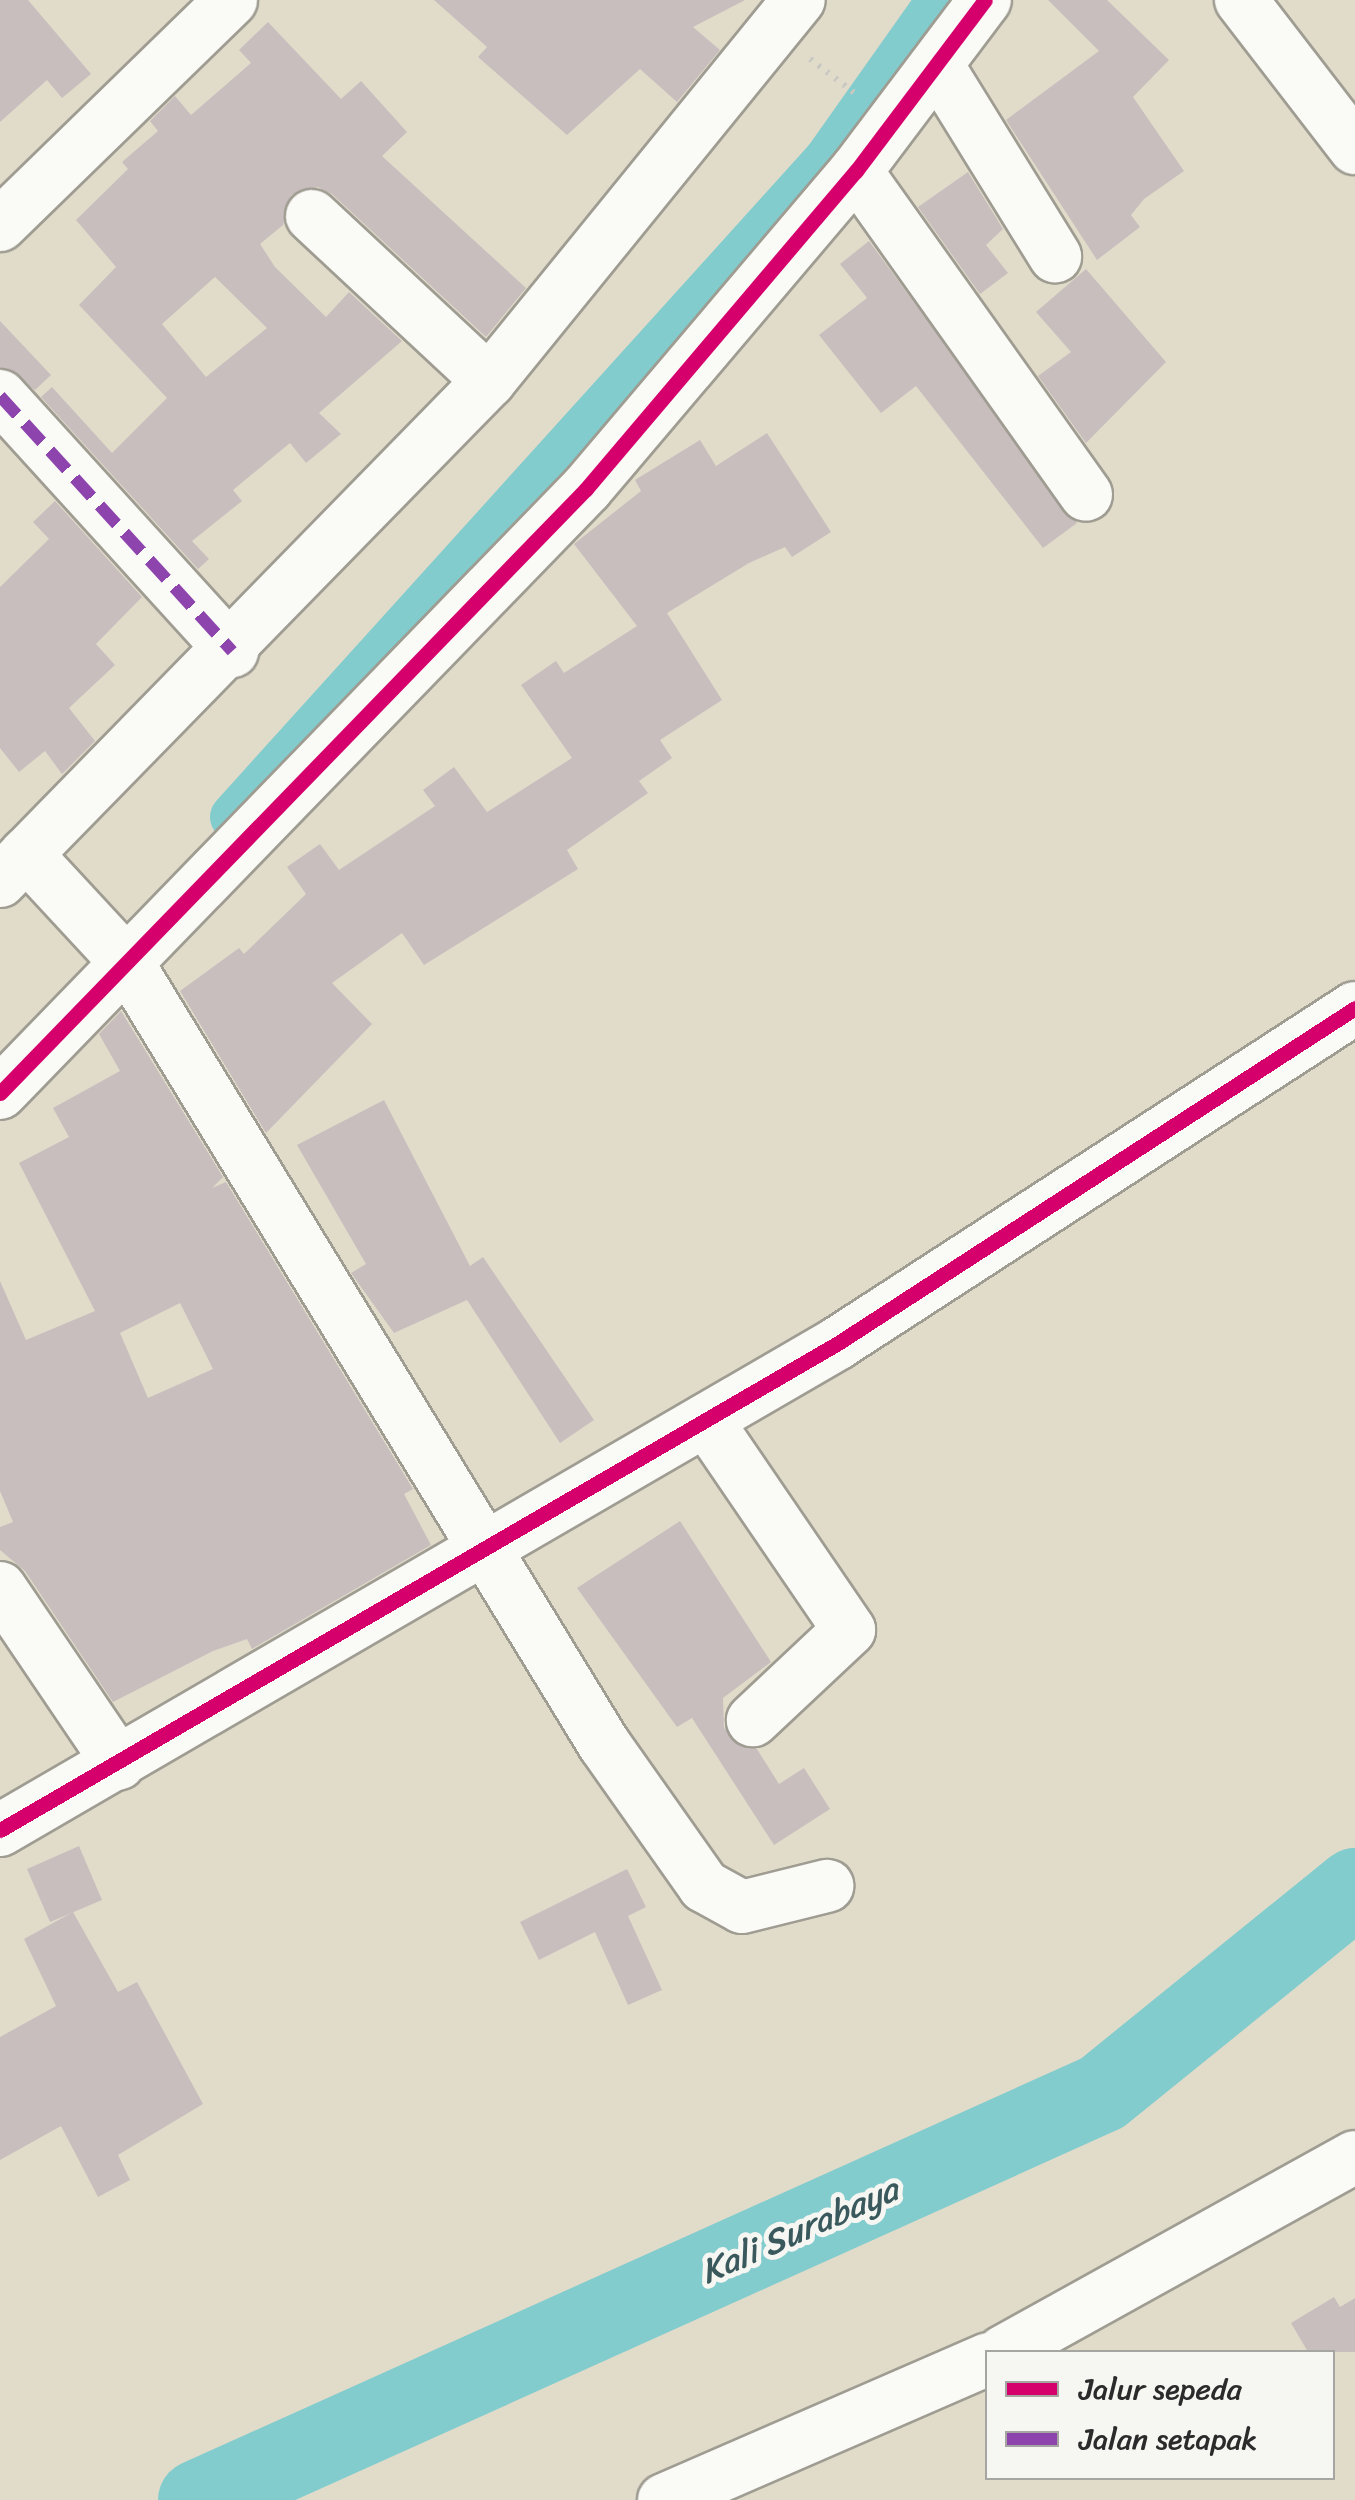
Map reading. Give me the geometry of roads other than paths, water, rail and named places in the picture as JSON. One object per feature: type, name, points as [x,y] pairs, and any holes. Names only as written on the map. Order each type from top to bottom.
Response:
[{"type":"street","points":[[0,225],[230,0]]},
{"type":"street","points":[[799,0],[489,382],[232,651],[27,875],[124,959],[488,1554],[704,1886],[742,1908],[827,1886]]},
{"type":"street","points":[[0,1093],[124,959],[586,489],[856,171],[985,0]]},
{"type":"street","points":[[1241,0],[1355,148]]},
{"type":"street","points":[[937,64],[1056,256]]},
{"type":"street","points":[[856,171],[1086,495]]},
{"type":"street","points":[[312,216],[489,382]]},
{"type":"street","points":[[0,396],[232,651]]},
{"type":"street","points":[[0,1830],[488,1554],[1355,1008]]},
{"type":"street","points":[[706,1420],[849,1630],[753,1720]]},
{"type":"street","points":[[0,1588],[119,1764]]},
{"type":"street","points":[[1006,2350],[1355,2157]]},
{"type":"street","points":[[664,2500],[985,2361]]},
{"type":"waterway","points":[[234,817],[827,161],[941,0]]},
{"type":"waterway","name":"Kali Surabaya","points":[[198,2500],[1102,2093],[1355,1888]]}]
